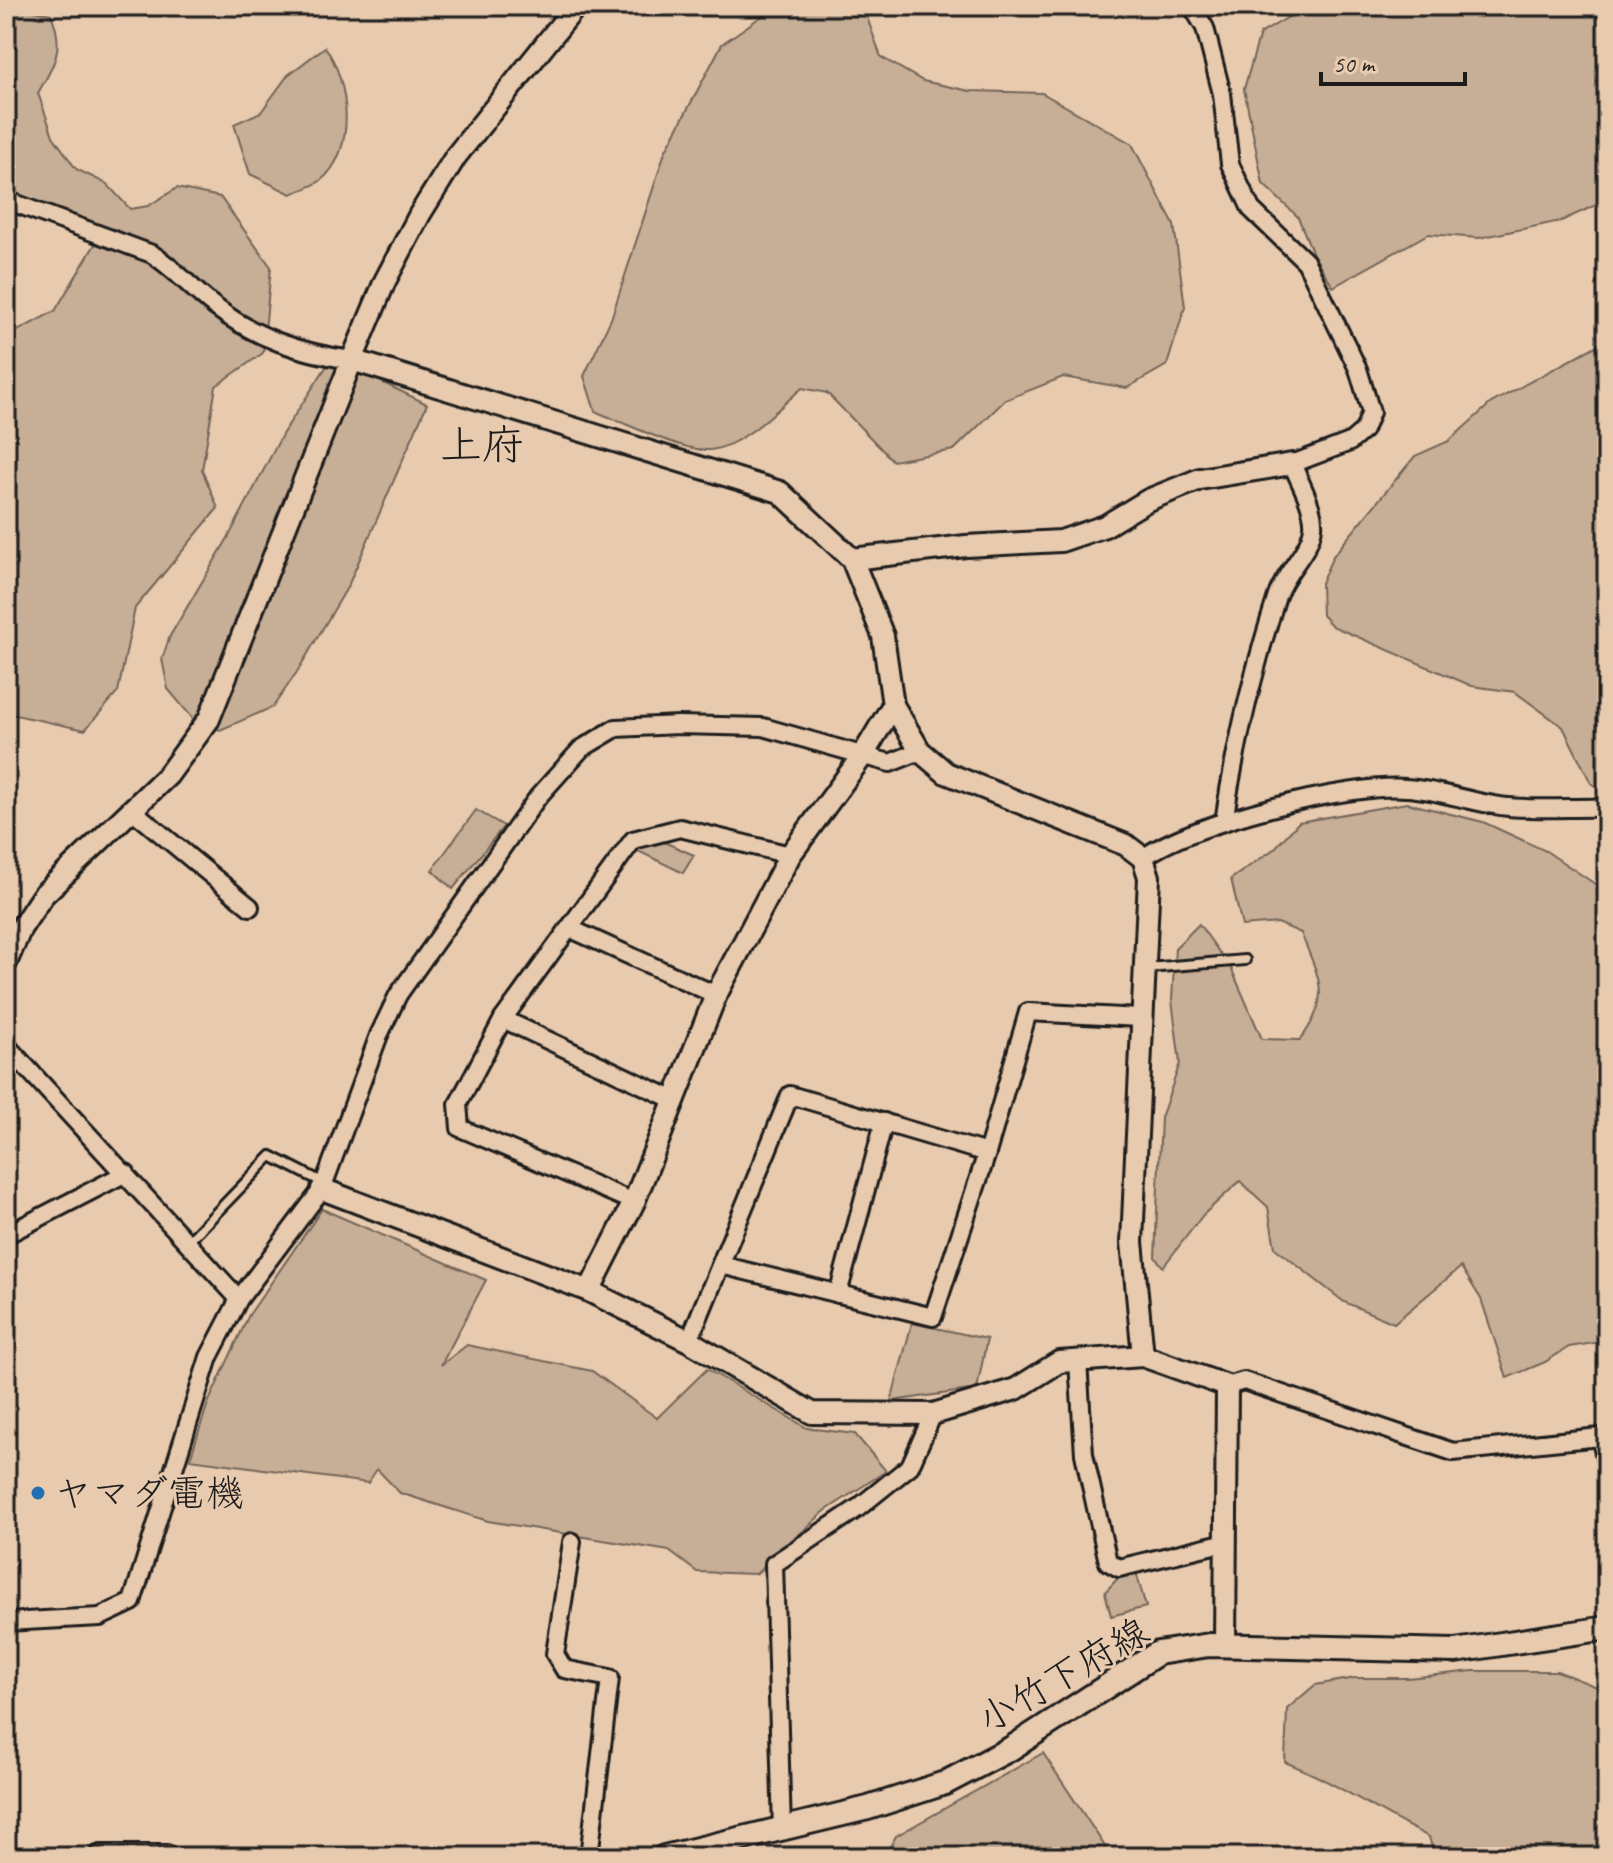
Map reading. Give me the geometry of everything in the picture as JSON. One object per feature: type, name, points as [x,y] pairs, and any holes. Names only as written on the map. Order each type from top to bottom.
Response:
[{"type":"main road","name":"小竹下府線","points":[[664,1857],[704,1853],[945,1783],[1010,1749],[1158,1653],[1209,1645],[1455,1651],[1607,1628]]},
{"type":"main road","points":[[101,1857],[166,1857]]},
{"type":"street","points":[[6,963],[21,928],[43,895],[168,775],[209,719],[385,281],[420,214],[456,156],[576,6]]},
{"type":"street","points":[[852,559],[966,546],[1061,541],[1105,526],[1148,500],[1200,479],[1292,464],[1350,442],[1364,430],[1371,412],[1358,369],[1306,262],[1251,209],[1230,164],[1222,94],[1205,28],[1192,6]]},
{"type":"street","points":[[6,200],[152,254],[173,268],[213,306],[269,340],[352,360],[780,492],[852,559],[883,636],[893,705],[920,751],[946,773],[1126,845],[1143,858],[1149,877],[1140,1018],[1132,1242],[1143,1356]]},
{"type":"street","points":[[1224,822],[1237,735],[1278,592],[1291,566],[1310,541],[1314,523],[1292,464]]},
{"type":"street","points":[[589,1291],[634,1202],[716,995],[790,855],[863,755],[893,705]]},
{"type":"street","points":[[6,1622],[100,1617],[132,1602],[209,1357],[239,1299],[323,1186],[379,1035],[398,995],[538,797],[581,749],[616,728],[706,725],[763,727],[890,763],[920,751]]},
{"type":"street","points":[[1143,858],[1160,846],[1224,822],[1330,794],[1406,788],[1509,807],[1607,808]]},
{"type":"street","points":[[132,810],[250,907]]},
{"type":"street","points":[[634,1202],[460,1128],[458,1104],[503,1019],[633,840],[680,828],[790,855]]},
{"type":"street","points":[[569,928],[716,995]]},
{"type":"street","points":[[721,1265],[933,1317],[987,1153],[1028,1012],[1140,1018]]},
{"type":"street","points":[[503,1019],[674,1100]]},
{"type":"street","points":[[6,1045],[239,1299]]},
{"type":"street","points":[[689,1341],[790,1095],[987,1153]]},
{"type":"street","points":[[838,1294],[884,1122]]},
{"type":"street","points":[[6,1235],[126,1173]]},
{"type":"street","points":[[323,1186],[589,1291],[689,1341],[812,1413],[933,1414],[1016,1389],[1059,1362],[1143,1356],[1227,1386],[1244,1381],[1453,1452],[1600,1437],[1607,1465]]},
{"type":"street","points":[[1078,1361],[1084,1454],[1108,1562],[1119,1568],[1226,1542]]},
{"type":"street","points":[[1225,1646],[1227,1386]]},
{"type":"street","points":[[782,1830],[774,1564],[858,1508],[910,1466],[933,1414]]},
{"type":"street","points":[[572,1542],[555,1654],[564,1669],[610,1678],[589,1857]]},
{"type":"lane","points":[[1143,968],[1245,960]]},
{"type":"lane","points":[[188,1242],[271,1156],[323,1186]]},
{"type":"shaded area","points":[[6,6],[51,14],[58,46],[38,93],[53,136],[76,169],[107,184],[130,209],[148,206],[177,188],[220,197],[271,267],[263,353],[216,386],[202,470],[218,508],[135,608],[118,692],[85,730],[6,713],[6,337],[55,311],[97,241],[70,212],[27,208],[6,197]]},
{"type":"shaded area","points":[[776,6],[863,6],[881,57],[923,81],[970,91],[1042,93],[1132,144],[1174,225],[1185,307],[1167,365],[1127,388],[1063,377],[1005,400],[954,450],[893,461],[827,393],[802,388],[746,435],[721,448],[709,450],[668,441],[595,411],[584,376],[611,319],[665,152],[722,44]]},
{"type":"shaded area","points":[[1307,6],[1607,6],[1607,200],[1561,221],[1479,238],[1428,234],[1333,287],[1313,254],[1298,217],[1263,184],[1244,89],[1260,34]]},
{"type":"shaded area","points":[[325,47],[340,78],[344,97],[346,116],[340,153],[320,181],[291,194],[250,174],[234,124],[261,112],[288,75]]},
{"type":"shaded area","points":[[1607,340],[1607,795],[1591,783],[1563,727],[1515,692],[1472,686],[1332,626],[1322,615],[1321,583],[1333,556],[1415,456],[1449,441],[1491,403]]},
{"type":"shaded area","points":[[332,358],[427,404],[348,586],[297,672],[273,707],[220,730],[194,720],[168,689],[162,659],[170,636],[228,538],[283,433]]},
{"type":"shaded area","points":[[1407,803],[1483,822],[1546,851],[1607,892],[1607,1341],[1569,1347],[1545,1362],[1507,1378],[1481,1299],[1461,1267],[1394,1323],[1344,1302],[1275,1248],[1268,1207],[1240,1181],[1203,1215],[1163,1267],[1155,1257],[1161,1118],[1180,1063],[1172,1000],[1175,948],[1199,924],[1232,970],[1262,1039],[1300,1040],[1317,1012],[1320,999],[1317,976],[1301,933],[1278,923],[1242,926],[1231,879],[1274,849],[1299,822]]},
{"type":"shaded area","points":[[476,810],[504,826],[453,889],[432,870]]},
{"type":"shaded area","points":[[657,839],[694,855],[683,873],[636,850]]},
{"type":"shaded area","points":[[322,1209],[486,1280],[441,1365],[467,1345],[592,1371],[657,1418],[707,1369],[807,1428],[855,1434],[886,1471],[825,1511],[756,1574],[697,1572],[669,1551],[488,1521],[400,1493],[377,1469],[368,1483],[190,1459],[208,1403],[249,1315]]},
{"type":"shaded area","points":[[912,1323],[987,1339],[977,1389],[891,1401]]},
{"type":"shaded area","points":[[1136,1572],[1146,1607],[1111,1616],[1105,1592],[1120,1576]]},
{"type":"shaded area","points":[[1473,1671],[1557,1671],[1607,1691],[1607,1857],[1435,1857],[1429,1837],[1285,1762],[1287,1709],[1315,1685],[1355,1678],[1408,1678]]},
{"type":"shaded area","points":[[1043,1753],[1112,1857],[884,1857],[896,1836]]},
{"type":"place","name":"ヤマダ電機","points":[[38,1493]]},
{"type":"district","name":"上府","points":[[482,444]]}]
